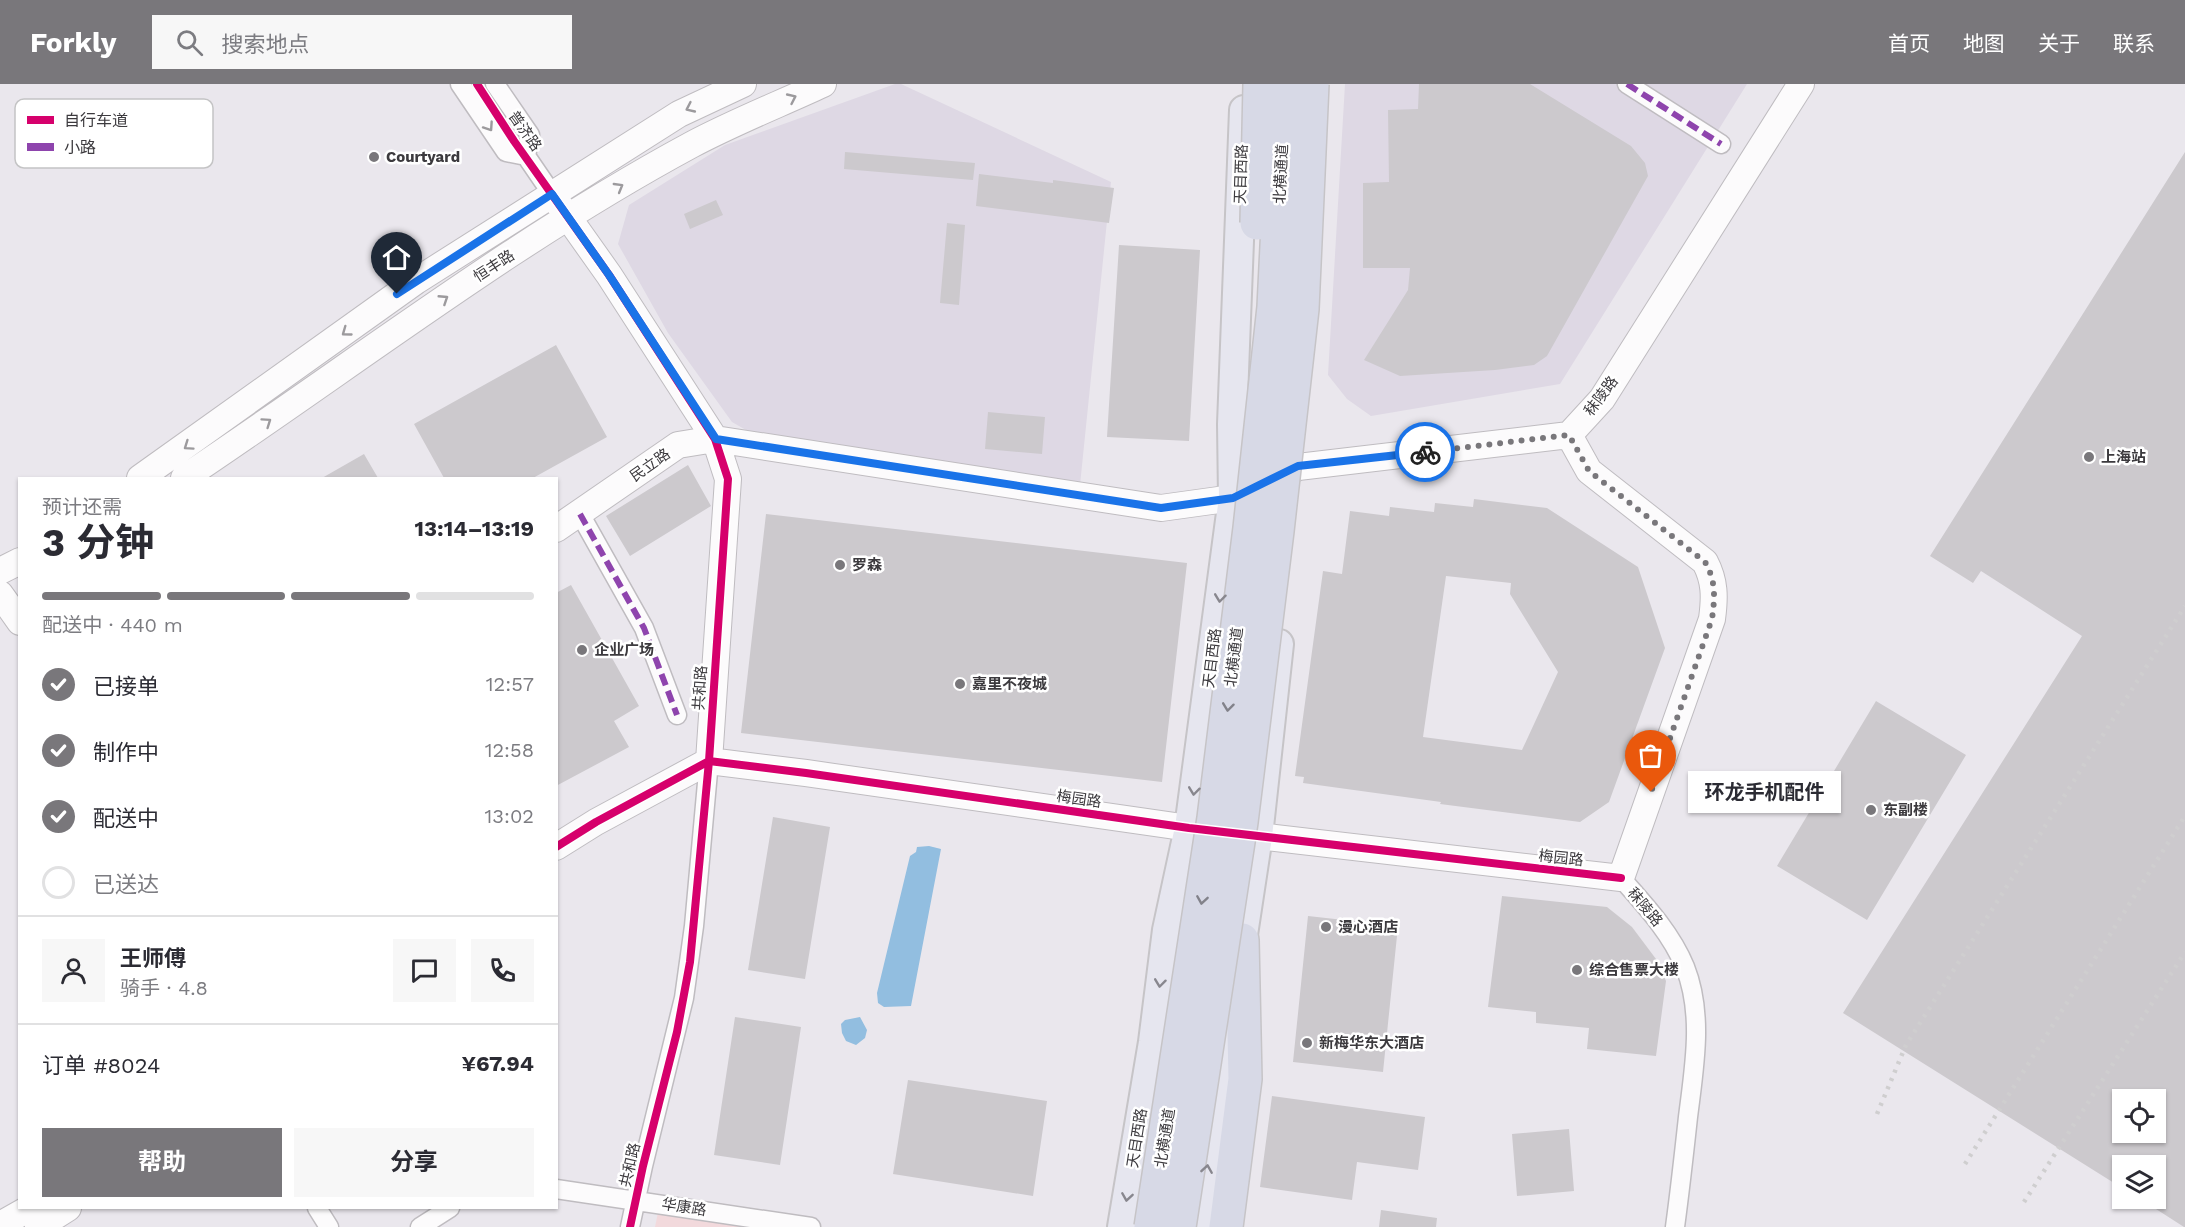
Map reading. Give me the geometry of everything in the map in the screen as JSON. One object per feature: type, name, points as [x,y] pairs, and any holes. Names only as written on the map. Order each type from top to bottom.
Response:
[{"type":"highway","points":[[1240,605],[1242,521],[1254,308],[1260,84]]},
{"type":"highway","name":"北横通道","points":[[1158,1223],[1212,830],[1274,307],[1284,84]]},
{"type":"highway","name":"北横通道","points":[[1158,1223],[1241,822],[1276,543],[1302,309],[1310,84]]},
{"type":"highway","points":[[1226,1227],[1245,1079],[1242,940]]},
{"type":"main road","name":"天目西路","points":[[1122,1227],[1153,1042],[1167,930],[1189,828],[1233,498],[1232,424],[1245,84]]},
{"type":"main road","points":[[1233,498],[1251,451],[1270,84]]},
{"type":"main road","points":[[1198,1227],[1258,836],[1298,466],[1310,84]]},
{"type":"street","points":[[460,84],[506,152],[526,156],[530,135],[495,84]]},
{"type":"street","name":"恒丰路","points":[[141,477],[416,281],[679,114],[743,84]]},
{"type":"street","name":"恒丰路","points":[[185,477],[400,327],[568,217],[692,144],[823,84]]},
{"type":"street","points":[[1627,84],[1721,144]]},
{"type":"street","name":"秣陵路","points":[[1675,1227],[1696,1053],[1696,1003],[1685,966],[1675,947],[1662,927],[1621,878],[1712,619],[1715,597],[1713,576],[1705,562],[1589,471],[1569,435],[1602,399],[1801,84]]},
{"type":"street","name":"普济路","points":[[526,156],[552,194]]},
{"type":"street","name":"共和路","points":[[552,194],[609,275],[716,439],[728,479],[709,761],[694,926],[684,998],[630,1227]]},
{"type":"street","name":"民立路","points":[[558,528],[678,445],[716,439],[1161,508],[1233,498],[1298,466],[1569,435]]},
{"type":"street","points":[[580,514],[644,628],[677,715]]},
{"type":"street","points":[[18,564],[4,588],[18,618]]},
{"type":"street","points":[[558,846],[596,822],[709,761]]},
{"type":"street","name":"梅园路","points":[[709,761],[1189,828],[1621,878]]},
{"type":"street","name":"华康路","points":[[558,1189],[811,1227]]},
{"type":"street","points":[[5,1220],[28,1209]]},
{"type":"street","points":[[38,1227],[66,1209]]},
{"type":"street","points":[[318,1209],[329,1227]]},
{"type":"street","points":[[420,1227],[448,1209]]},
{"type":"shaded area","points":[[895,84],[901,84],[1111,182],[1080,485],[753,434],[732,422],[668,333],[618,244],[629,205],[725,145]]},
{"type":"shaded area","points":[[1345,84],[1747,84],[1560,384],[1371,416],[1347,399],[1328,375]]},
{"type":"shaded area","points":[[661,1198],[818,1227],[655,1227]]},
{"type":"water","points":[[929,846],[941,849],[911,1006],[884,1007],[878,1003],[877,993],[910,856],[916,852],[917,847]]},
{"type":"water","points":[[860,1017],[867,1030],[865,1038],[856,1045],[846,1041],[841,1024],[845,1020]]},
{"type":"building","points":[[1419,84],[1530,84],[1631,146],[1645,163],[1648,176],[1547,356],[1534,365],[1400,376],[1364,360],[1408,290],[1410,268],[1363,268],[1363,183],[1389,182],[1388,110],[1418,109]]},
{"type":"building","points":[[845,152],[975,163],[973,180],[844,169]]},
{"type":"building","points":[[2185,152],[2185,1227],[2156,1209],[2166,1209],[2166,1155],[2112,1155],[2112,1182],[1843,1013],[2082,636],[1981,571],[1973,583],[1930,556]]},
{"type":"building","points":[[979,174],[1114,188],[1109,223],[976,206]]},
{"type":"building","points":[[716,200],[723,215],[690,229],[684,214]]},
{"type":"building","points":[[947,223],[965,225],[959,305],[940,303]]},
{"type":"building","points":[[1119,245],[1200,250],[1189,441],[1107,437]]},
{"type":"building","points":[[556,345],[607,437],[535,477],[443,477],[414,424]]},
{"type":"building","points":[[988,412],[1045,417],[1042,454],[985,449]]},
{"type":"building","points":[[364,454],[377,477],[324,477]]},
{"type":"building","points":[[688,465],[711,506],[630,556],[606,516]]},
{"type":"building","points":[[1474,499],[1547,508],[1638,567],[1665,648],[1609,802],[1580,822],[1303,783],[1304,777],[1295,776],[1323,571],[1342,574],[1350,511],[1389,516],[1390,507],[1434,512],[1435,503],[1473,507]],"holes":[[[1446,576],[1511,583],[1510,594],[1558,672],[1522,750],[1423,737]]]},
{"type":"building","name":"嘉里不夜城","points":[[766,514],[1187,563],[1162,782],[741,733]]},
{"type":"building","name":"企业广场","points":[[571,585],[639,706],[614,721],[629,747],[558,785],[558,592]]},
{"type":"building","name":"东副楼","points":[[1876,701],[1966,755],[1867,920],[1777,866]]},
{"type":"building","points":[[773,817],[830,827],[805,979],[748,970]]},
{"type":"building","name":"综合售票大楼","points":[[1502,896],[1607,907],[1632,927],[1656,959],[1666,981],[1656,1056],[1587,1049],[1589,1028],[1536,1023],[1536,1012],[1488,1007]]},
{"type":"building","points":[[1308,916],[1398,926],[1383,1072],[1293,1062]]},
{"type":"building","points":[[735,1017],[801,1027],[780,1165],[714,1155]]},
{"type":"building","points":[[908,1080],[1047,1101],[1033,1196],[893,1174]]},
{"type":"building","points":[[1272,1096],[1425,1117],[1418,1170],[1357,1162],[1352,1200],[1260,1187]]},
{"type":"building","points":[[1569,1129],[1574,1191],[1517,1196],[1512,1134]]},
{"type":"building","points":[[1381,1210],[1437,1218],[1436,1227],[1379,1227]]},
{"type":"railway","points":[[1877,1114],[1906,1045],[2185,606]]},
{"type":"railway","points":[[1965,1164],[2185,816]]},
{"type":"railway","points":[[2024,1202],[2185,952]]},
{"type":"marked path","points":[[1627,84],[1721,144]]},
{"type":"marked path","points":[[580,514],[644,628],[677,715]]},
{"type":"cycle path","points":[[477,84],[514,141],[609,275],[715,439],[728,479],[709,761],[690,962],[677,1032],[630,1227]]},
{"type":"cycle path","points":[[558,846],[596,822],[709,761],[1189,828],[1621,878]]},
{"type":"way so far","points":[[1425,452],[1569,435],[1589,471],[1705,562],[1713,576],[1715,597],[1712,619],[1651,792]]},
{"type":"place","name":"Courtyard","points":[[374,157]]},
{"type":"place","name":"上海站","points":[[2089,457]]},
{"type":"place","name":"罗森","points":[[840,565]]},
{"type":"place","name":"企业广场","points":[[582,650]]},
{"type":"place","name":"嘉里不夜城","points":[[960,684]]},
{"type":"place","name":"环龙手机配件","points":[[1651,792]]},
{"type":"place","name":"东副楼","points":[[1871,810]]},
{"type":"place","name":"漫心酒店","points":[[1326,927]]},
{"type":"place","name":"综合售票大楼","points":[[1577,970]]},
{"type":"place","name":"新梅华东大酒店","points":[[1307,1043]]},
{"type":"route","points":[[397,294],[552,194],[609,275],[716,439],[1161,508],[1233,498],[1298,466],[1425,452]]}]
